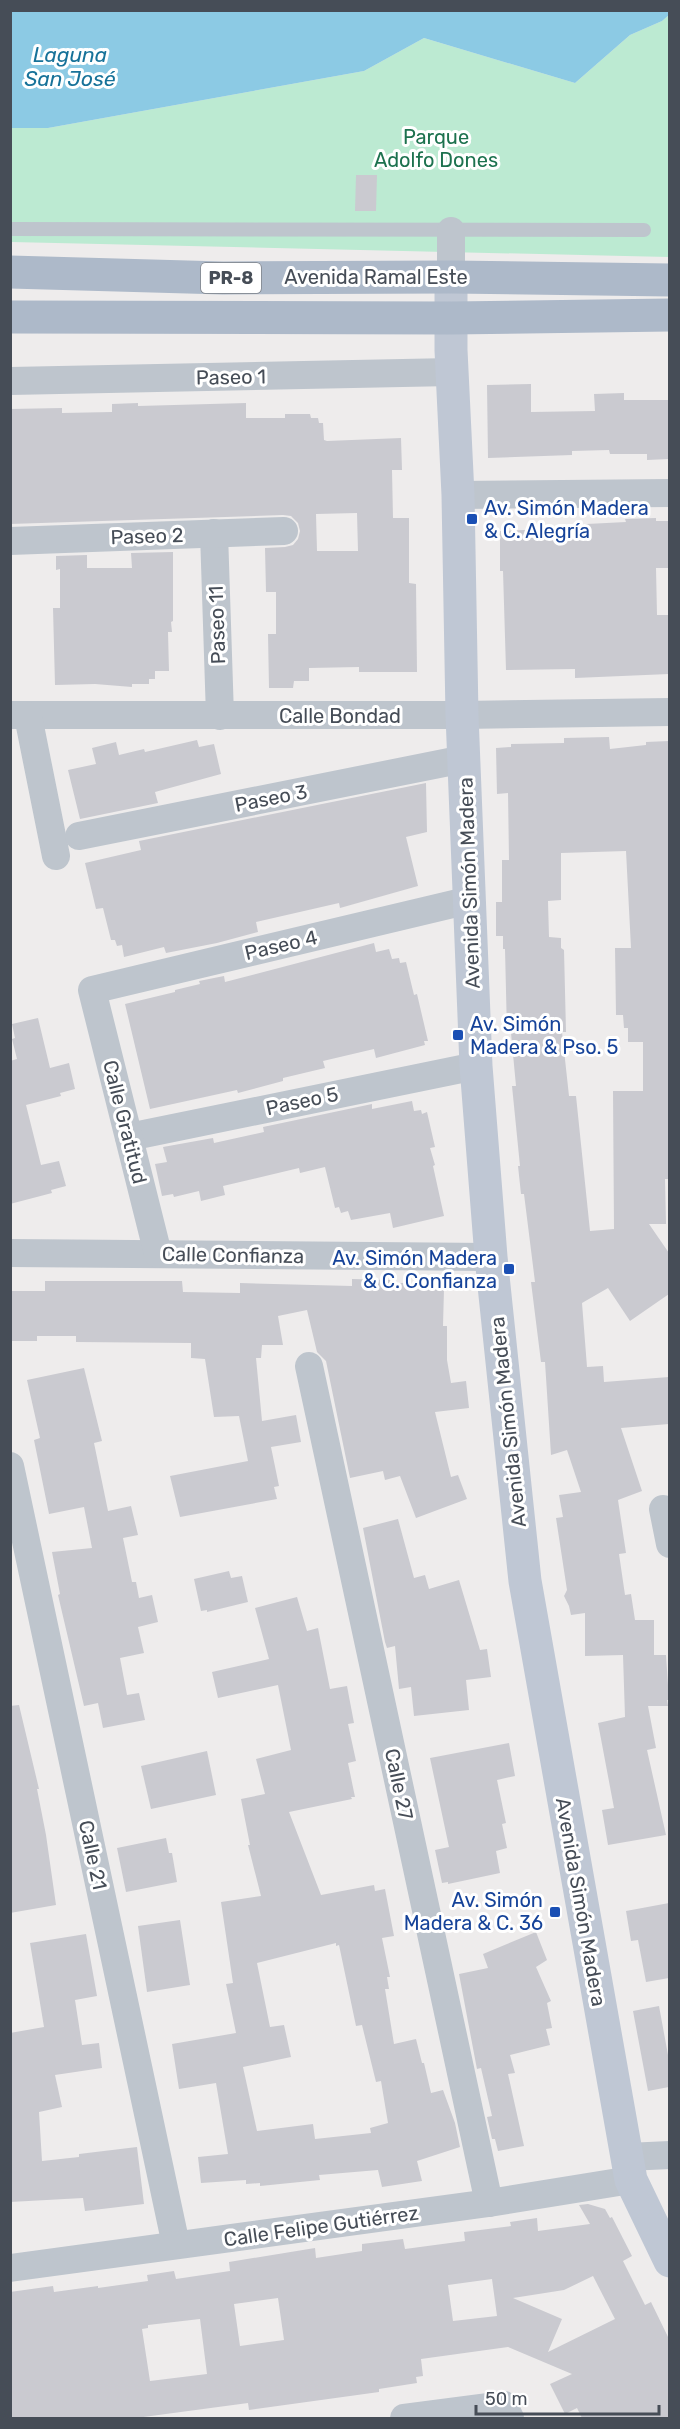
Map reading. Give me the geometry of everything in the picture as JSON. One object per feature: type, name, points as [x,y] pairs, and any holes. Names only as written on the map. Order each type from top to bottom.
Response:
[{"type":"main road","name":"Avenida Ramal Este","points":[[10,272],[223,278],[451,277],[669,280]]},
{"type":"main road","name":"Avenida Ramal Este","points":[[10,317],[451,318],[669,315]]},
{"type":"street","points":[[451,231],[451,277]]},
{"type":"street","name":"Avenida Simón Madera","points":[[451,277],[462,715],[476,1066],[491,1257],[525,1581],[629,2169],[669,2261]]},
{"type":"street","name":"Paseo 1","points":[[10,381],[452,372]]},
{"type":"street","points":[[458,495],[669,493]]},
{"type":"street","name":"Paseo 2","points":[[10,541],[284,531]]},
{"type":"street","name":"Paseo 11","points":[[214,533],[220,716]]},
{"type":"street","name":"Calle Bondad","points":[[19,716],[669,712]]},
{"type":"street","points":[[19,716],[56,856]]},
{"type":"street","name":"Paseo 3","points":[[79,836],[464,759]]},
{"type":"street","name":"Paseo 4","points":[[92,990],[470,900]]},
{"type":"street","name":"Calle Gratitud","points":[[92,990],[158,1254]]},
{"type":"street","name":"Paseo 5","points":[[129,1137],[476,1066]]},
{"type":"street","name":"Calle Confianza","points":[[10,1253],[491,1257]]},
{"type":"street","name":"Calle 27","points":[[309,1366],[489,2203]]},
{"type":"street","name":"Calle 21","points":[[10,1466],[176,2245]]},
{"type":"street","points":[[663,1509],[669,1544]]},
{"type":"street","name":"Calle Felipe Gutiérrez","points":[[10,2268],[489,2203],[629,2169],[669,2155]]},
{"type":"street","points":[[404,2418],[504,2405],[510,2418]]},
{"type":"lane","points":[[10,229],[644,230]]},
{"type":"green space","name":"Parque Adolfo Dones","points":[[669,15],[669,257],[11,242],[11,128],[48,128],[364,71],[424,38],[575,83],[630,35],[662,21]]},
{"type":"water","name":"Laguna San José","points":[[669,10],[669,15],[662,21],[630,35],[575,83],[424,38],[364,71],[48,128],[11,128],[11,11]]},
{"type":"building","points":[[356,175],[377,175],[376,211],[355,211]]},
{"type":"building","points":[[531,384],[531,412],[595,411],[594,394],[624,393],[624,400],[669,400],[669,459],[647,460],[647,454],[610,454],[609,450],[572,451],[572,455],[488,458],[487,385]]},
{"type":"building","points":[[138,403],[138,406],[246,403],[246,418],[285,418],[285,414],[310,414],[311,418],[318,418],[319,423],[323,423],[324,440],[327,441],[401,438],[402,470],[392,470],[393,518],[409,518],[409,583],[416,584],[417,672],[359,672],[359,667],[309,668],[309,681],[294,681],[293,688],[269,688],[268,634],[276,634],[276,592],[266,592],[265,548],[293,545],[298,539],[300,531],[298,523],[291,516],[10,524],[10,409],[62,408],[62,413],[112,412],[112,404]],"holes":[[[357,513],[358,551],[317,551],[316,514]]]},
{"type":"building","points":[[656,518],[656,521],[669,521],[669,568],[656,568],[657,615],[669,615],[669,674],[575,678],[575,669],[506,670],[500,531],[567,528],[567,525]]},
{"type":"building","points":[[173,552],[173,621],[171,622],[172,632],[168,632],[169,671],[155,671],[155,679],[149,679],[149,684],[132,684],[132,687],[95,684],[55,685],[53,608],[60,608],[60,569],[56,570],[56,556],[87,555],[87,568],[132,568],[131,553]]},
{"type":"building","points":[[609,737],[610,749],[646,745],[646,742],[669,741],[669,1179],[665,1179],[666,1224],[649,1224],[669,1253],[669,1294],[630,1321],[608,1288],[582,1303],[587,1367],[603,1366],[604,1382],[669,1377],[669,1424],[621,1428],[642,1491],[618,1500],[626,1553],[619,1554],[625,1595],[631,1594],[635,1620],[654,1620],[654,1655],[666,1655],[668,1706],[648,1706],[656,1748],[647,1750],[666,1835],[608,1845],[602,1810],[614,1808],[598,1723],[625,1717],[623,1655],[585,1656],[585,1613],[571,1615],[564,1596],[567,1590],[556,1518],[563,1517],[559,1495],[581,1492],[567,1450],[551,1455],[545,1362],[541,1362],[531,1282],[535,1282],[524,1194],[521,1194],[518,1166],[520,1166],[512,1086],[516,1086],[511,1033],[507,1033],[505,949],[503,949],[503,936],[496,936],[496,902],[502,902],[502,860],[509,860],[508,793],[497,794],[496,748],[511,747],[511,744],[564,743],[564,738]],"holes":[[[626,851],[631,948],[615,948],[616,1015],[623,1015],[624,1028],[628,1028],[628,1042],[643,1042],[643,1091],[613,1091],[614,1229],[590,1231],[576,1096],[569,1096],[562,1032],[566,1032],[564,950],[561,948],[561,938],[549,937],[548,901],[561,900],[561,853]]]},
{"type":"building","points":[[197,740],[199,747],[214,744],[221,774],[155,792],[158,803],[80,819],[68,770],[96,764],[92,748],[116,742],[119,755],[144,749],[145,752]]},
{"type":"building","points":[[426,783],[427,832],[406,837],[418,886],[340,908],[339,903],[256,922],[258,932],[217,943],[166,953],[164,947],[124,957],[122,945],[117,946],[115,940],[111,940],[103,908],[96,909],[85,863],[141,850],[139,841]]},
{"type":"building","points":[[374,943],[376,952],[389,949],[392,959],[399,958],[400,963],[406,962],[414,995],[417,994],[428,1041],[424,1041],[425,1045],[376,1058],[374,1049],[323,1061],[325,1068],[283,1078],[283,1081],[238,1093],[237,1090],[150,1109],[125,1004],[175,992],[175,990],[200,984],[199,981],[224,976],[225,982]]},
{"type":"building","points":[[38,1018],[50,1068],[69,1063],[75,1089],[60,1093],[61,1096],[26,1105],[41,1165],[59,1161],[66,1186],[51,1190],[52,1193],[10,1204],[10,1061],[17,1059],[12,1039],[15,1038],[12,1024]]},
{"type":"building","points":[[412,1101],[414,1111],[421,1110],[422,1114],[427,1112],[435,1147],[430,1148],[444,1216],[393,1228],[390,1213],[351,1220],[348,1211],[341,1213],[339,1207],[335,1208],[325,1167],[300,1173],[299,1168],[223,1186],[225,1195],[201,1201],[199,1191],[174,1197],[173,1194],[162,1196],[155,1164],[167,1162],[163,1147],[213,1138],[214,1143],[264,1132],[263,1127],[372,1104],[372,1109]]},
{"type":"building","points":[[352,1279],[420,1283],[420,1288],[444,1289],[443,1326],[447,1326],[447,1360],[451,1383],[466,1381],[469,1408],[435,1412],[451,1477],[458,1475],[467,1499],[416,1518],[400,1476],[385,1480],[383,1471],[350,1478],[326,1361],[317,1352],[307,1310],[278,1316],[283,1345],[262,1345],[261,1358],[256,1358],[262,1421],[296,1415],[301,1442],[271,1447],[279,1486],[274,1487],[277,1499],[180,1517],[170,1476],[248,1461],[239,1416],[214,1417],[205,1359],[191,1358],[191,1343],[76,1342],[76,1336],[37,1336],[37,1341],[10,1341],[10,1291],[45,1291],[45,1281],[182,1281],[183,1292],[240,1293],[240,1283],[352,1286]]},
{"type":"building","points":[[84,1368],[102,1441],[94,1443],[108,1511],[131,1506],[138,1535],[123,1538],[132,1582],[136,1582],[139,1598],[152,1595],[158,1622],[138,1627],[144,1653],[120,1658],[127,1695],[139,1693],[145,1720],[103,1728],[98,1703],[84,1706],[58,1595],[60,1594],[52,1552],[92,1548],[84,1507],[49,1514],[34,1440],[40,1438],[27,1380]]},
{"type":"building","points":[[398,1519],[414,1578],[425,1575],[429,1589],[459,1580],[480,1650],[487,1649],[491,1677],[466,1680],[469,1710],[414,1716],[411,1687],[399,1689],[395,1646],[387,1648],[385,1642],[363,1528]]},
{"type":"building","points":[[229,1571],[231,1578],[242,1576],[248,1602],[207,1612],[207,1610],[201,1611],[194,1579]]},
{"type":"building","points":[[297,1597],[307,1631],[318,1628],[330,1689],[347,1686],[354,1723],[348,1724],[356,1761],[348,1763],[355,1797],[289,1812],[321,1895],[374,1885],[375,1891],[385,1889],[394,1936],[382,1938],[390,1977],[387,1977],[389,1989],[385,1989],[394,2044],[416,2039],[431,2093],[443,2090],[455,2123],[460,2147],[417,2161],[422,2181],[382,2187],[378,2170],[319,2175],[320,2180],[260,2186],[260,2183],[246,2184],[246,2180],[201,2183],[198,2157],[228,2154],[216,2083],[179,2089],[172,2044],[236,2033],[226,1984],[233,1983],[221,1902],[261,1896],[248,1845],[250,1845],[241,1799],[265,1794],[256,1759],[291,1750],[278,1685],[218,1698],[212,1672],[269,1659],[255,1608]],"holes":[[[336,1943],[336,1946],[339,1945],[356,2026],[362,2025],[376,2082],[381,2081],[388,2123],[370,2128],[371,2133],[315,2139],[313,2124],[257,2131],[243,2067],[291,2057],[284,2025],[270,2027],[257,1963]]]},
{"type":"building","points":[[19,1705],[39,1789],[37,1789],[56,1905],[10,1913],[10,1706]]},
{"type":"building","points":[[509,1743],[515,1776],[497,1780],[506,1823],[502,1824],[507,1848],[496,1851],[500,1873],[448,1884],[448,1882],[442,1883],[435,1850],[449,1847],[430,1758]]},
{"type":"building","points":[[207,1751],[216,1795],[151,1809],[141,1766]]},
{"type":"building","points":[[166,1838],[169,1853],[172,1853],[177,1882],[126,1892],[117,1848]]},
{"type":"building","points":[[669,1903],[669,1978],[646,1982],[638,1940],[631,1941],[626,1911]]},
{"type":"building","points":[[180,1920],[190,1985],[147,1992],[138,1926]]},
{"type":"building","points":[[536,1932],[547,1960],[536,1967],[551,2001],[547,2003],[552,2028],[546,2029],[550,2045],[510,2055],[515,2073],[508,2074],[524,2146],[498,2151],[495,2139],[492,2139],[487,2117],[492,2116],[481,2068],[477,2069],[459,1974],[488,1968],[483,1954]]},
{"type":"building","points":[[86,1934],[97,1996],[75,2000],[82,2045],[99,2043],[102,2068],[55,2075],[62,2107],[39,2112],[42,2161],[137,2147],[144,2204],[85,2211],[83,2198],[10,2202],[10,2033],[44,2027],[30,1943]]},
{"type":"building","points":[[659,2006],[669,2055],[669,2087],[648,2091],[633,2011]]},
{"type":"building","points":[[588,2204],[605,2209],[610,2218],[612,2217],[632,2256],[623,2261],[645,2305],[651,2302],[669,2339],[669,2418],[582,2418],[577,2408],[565,2414],[550,2384],[572,2374],[508,2347],[421,2359],[423,2376],[416,2377],[417,2383],[379,2389],[379,2392],[249,2410],[248,2403],[136,2418],[10,2418],[10,2292],[53,2286],[54,2292],[98,2286],[98,2288],[148,2281],[147,2275],[174,2271],[176,2279],[230,2271],[229,2262],[315,2248],[316,2258],[362,2251],[362,2244],[403,2239],[405,2249],[465,2241],[464,2232],[511,2226],[510,2222],[537,2218],[538,2231],[590,2224],[579,2205]],"holes":[[[593,2276],[615,2319],[548,2352],[562,2319],[513,2298],[564,2290]],[[492,2279],[497,2316],[453,2321],[448,2285]],[[278,2298],[284,2340],[240,2346],[234,2304]],[[200,2319],[207,2374],[150,2381],[142,2329],[148,2328],[148,2325]]]},
{"type":"place","name":"Av. Simón Madera & C. Alegría","points":[[472,519]]},
{"type":"place","name":"Av. Simón Madera & Pso. 5","points":[[458,1035]]},
{"type":"place","name":"Av. Simón Madera & C. Confianza","points":[[509,1269]]},
{"type":"place","name":"Av. Simón Madera & C. 36","points":[[555,1912]]}]
